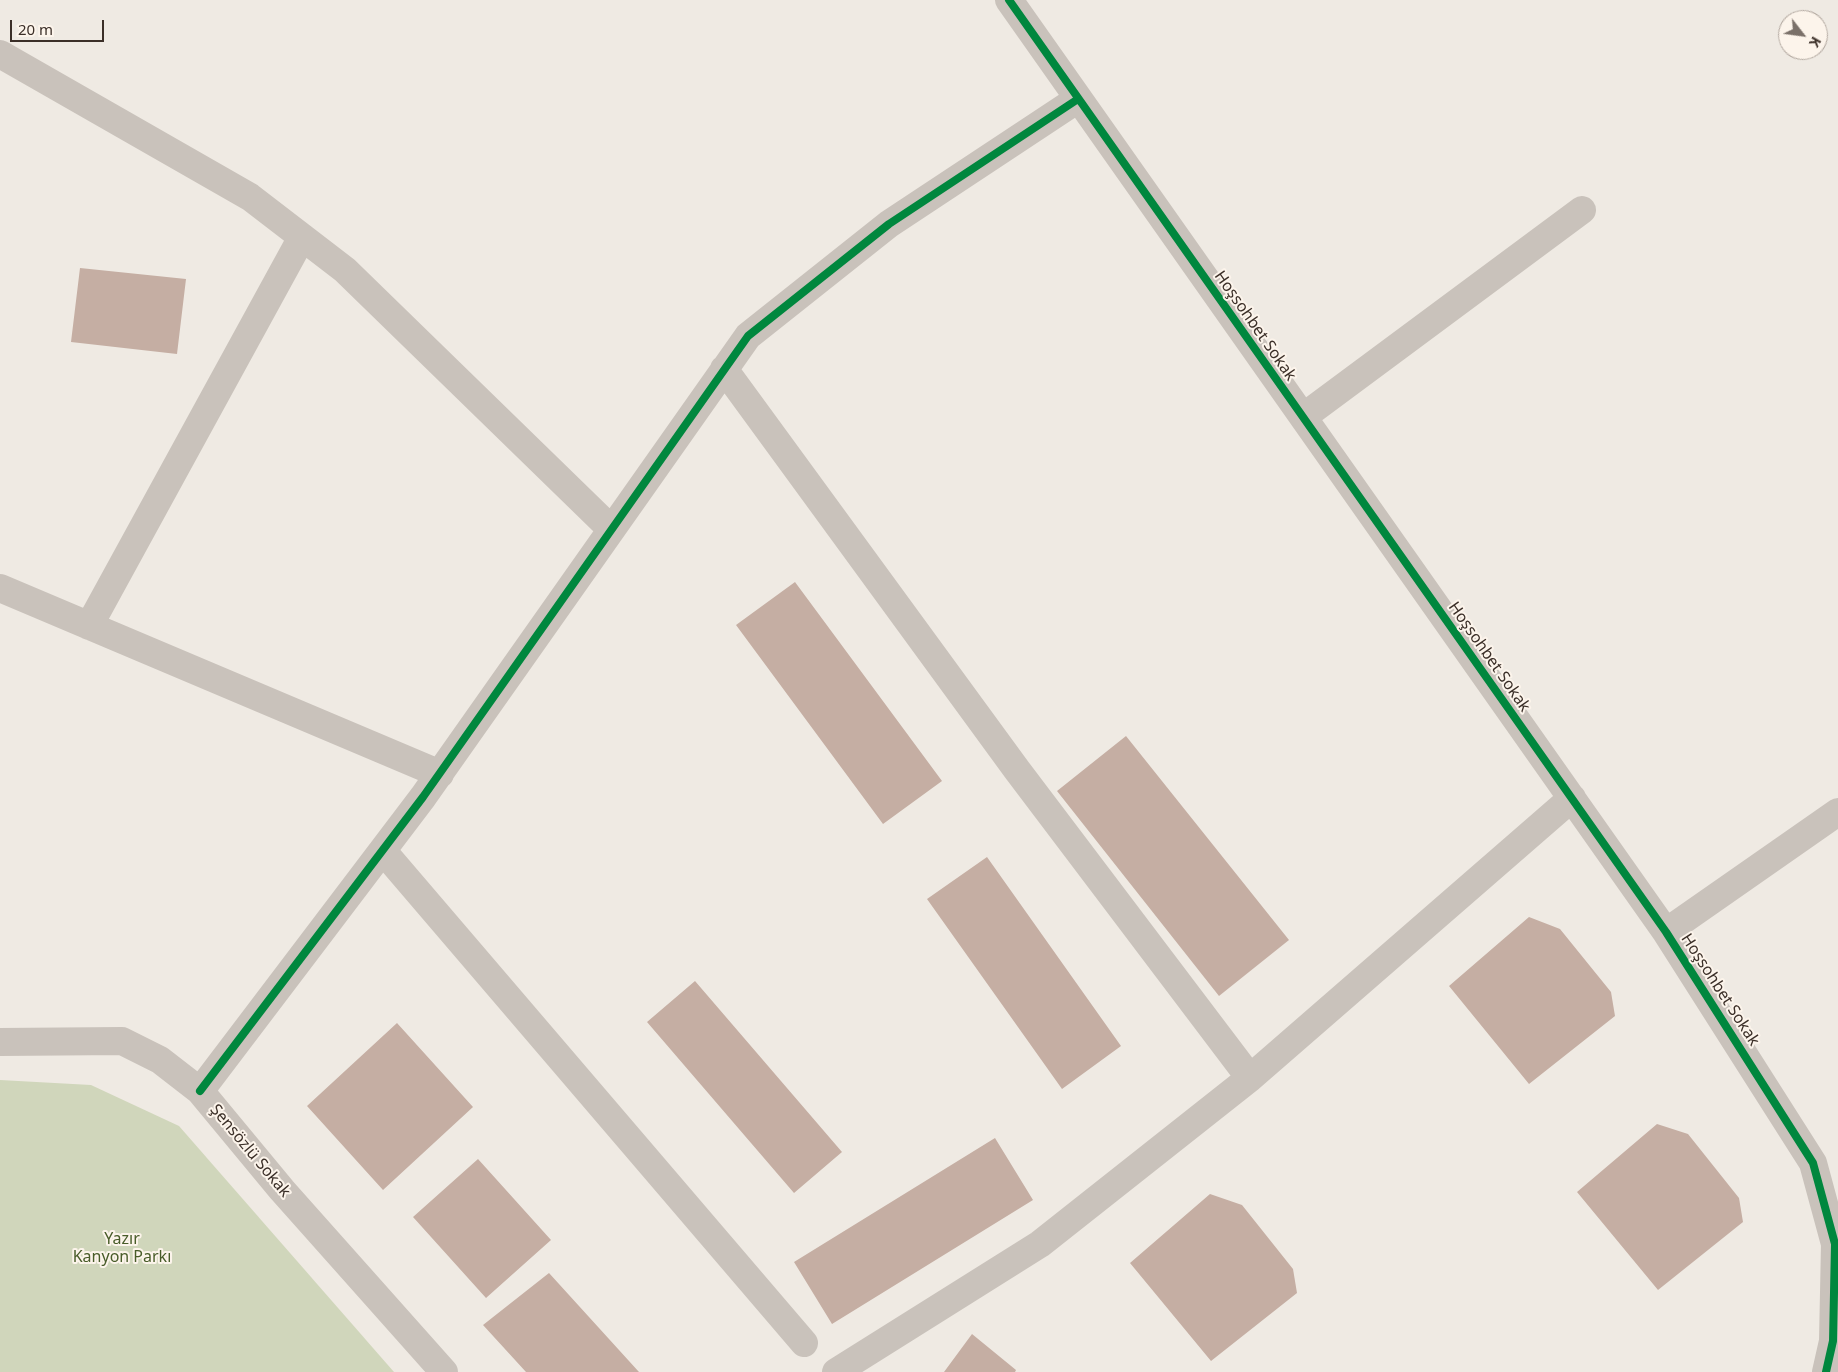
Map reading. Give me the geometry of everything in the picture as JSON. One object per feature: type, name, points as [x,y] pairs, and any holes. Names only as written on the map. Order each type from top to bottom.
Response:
[{"type":"street","name":"Hoşsohbet Sokak","points":[[1009,0],[1666,932],[1813,1162],[1835,1244],[1833,1341],[1826,1372]]},
{"type":"street","points":[[0,54],[250,197],[302,236],[345,270],[611,529]]},
{"type":"street","points":[[200,1091],[440,774],[748,336],[889,224],[1078,99]]},
{"type":"street","points":[[1303,417],[1582,210]]},
{"type":"street","points":[[89,626],[302,236]]},
{"type":"street","points":[[724,369],[1017,770],[1250,1078]]},
{"type":"street","points":[[0,588],[440,774]]},
{"type":"street","points":[[852,1368],[1040,1244],[1250,1078],[1572,798]]},
{"type":"street","name":"Hoşsohbet Sokak","points":[[1666,932],[1838,812]]},
{"type":"street","points":[[383,851],[804,1343]]},
{"type":"street","name":"Şensözlü Sokak","points":[[0,1042],[122,1041],[160,1060],[200,1091],[282,1190],[444,1372]]},
{"type":"green space","name":"Yazır Kanyon Parkı","points":[[0,1080],[91,1085],[179,1126],[394,1372],[0,1372]]},
{"type":"building","points":[[80,268],[186,279],[177,354],[71,342]]},
{"type":"building","points":[[795,582],[942,781],[883,824],[736,625]]},
{"type":"building","points":[[1126,736],[1289,940],[1219,996],[1057,791]]},
{"type":"building","points":[[987,857],[1121,1046],[1062,1089],[927,899]]},
{"type":"building","points":[[1529,917],[1560,929],[1611,992],[1615,1016],[1529,1084],[1449,986]]},
{"type":"building","points":[[695,981],[842,1152],[794,1193],[647,1022]]},
{"type":"building","points":[[397,1023],[473,1107],[383,1190],[307,1106]]},
{"type":"building","points":[[1657,1124],[1688,1134],[1739,1198],[1743,1222],[1658,1290],[1577,1192]]},
{"type":"building","points":[[995,1138],[1033,1200],[832,1324],[794,1262]]},
{"type":"building","points":[[478,1159],[551,1240],[486,1298],[413,1217]]},
{"type":"building","points":[[1210,1194],[1242,1205],[1293,1269],[1297,1293],[1211,1361],[1130,1263]]},
{"type":"building","points":[[549,1273],[639,1372],[526,1372],[483,1325]]},
{"type":"building","points":[[972,1334],[1016,1370],[1015,1372],[944,1372]]},
{"type":"cycle path","points":[[1009,0],[1666,932],[1813,1163],[1835,1244],[1833,1341],[1826,1372]]},
{"type":"cycle path","points":[[200,1091],[423,797],[748,336],[889,224],[1078,99]]}]
